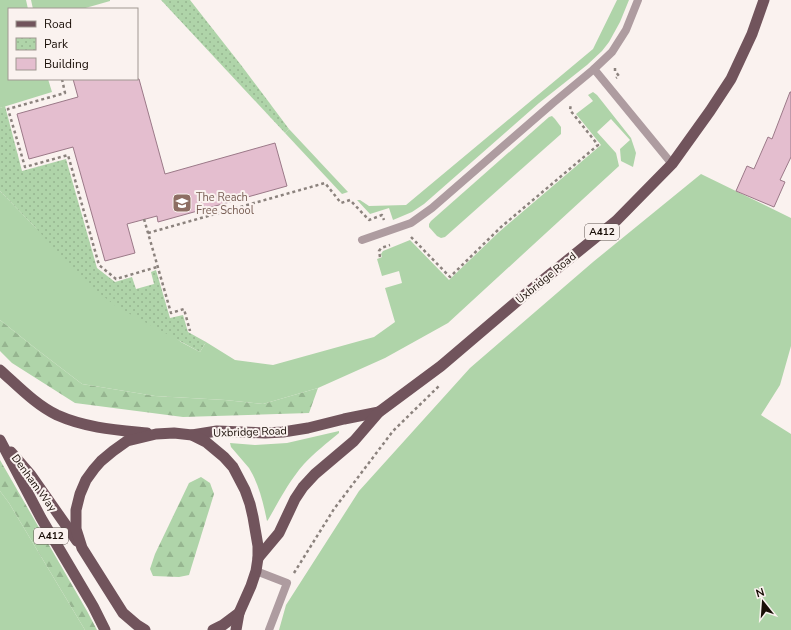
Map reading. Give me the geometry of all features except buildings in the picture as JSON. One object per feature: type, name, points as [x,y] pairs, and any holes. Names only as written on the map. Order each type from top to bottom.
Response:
[{"type":"main road","name":"Uxbridge Road","points":[[258,558],[279,533],[295,499],[303,487],[315,474],[354,441],[379,412],[441,366],[522,297],[616,221],[672,164],[731,79],[752,34],[764,0]]},
{"type":"main road","points":[[0,370],[32,398],[56,415],[93,426],[156,434]]},
{"type":"main road","name":"Uxbridge Road","points":[[192,435],[217,431],[265,433],[283,432],[379,412]]},
{"type":"main road","points":[[130,630],[123,613],[82,548],[76,528],[76,510],[80,494],[86,480],[101,461],[113,451],[127,441],[156,434],[174,433],[192,435],[216,449],[233,467],[245,490],[250,504],[258,546],[258,558],[256,571],[251,586],[239,613],[236,630]]},
{"type":"main road","name":"Denham Way","points":[[0,439],[30,474],[82,548]]},
{"type":"main road","name":"A412","points":[[0,439],[41,518],[93,606],[105,630]]},
{"type":"main road","points":[[123,613],[145,630]]},
{"type":"main road","points":[[213,630],[223,625],[239,613]]},
{"type":"lane","points":[[362,240],[411,223],[432,208],[553,102],[594,69],[612,52],[626,30],[638,0]]},
{"type":"lane","points":[[594,69],[672,164]]},
{"type":"lane","points":[[256,571],[287,583],[269,630]]},
{"type":"path","points":[[608,86],[619,76],[614,69],[618,64]]},
{"type":"path","points":[[62,80],[65,93],[8,109],[25,167],[68,154],[99,265],[116,279],[157,267]]},
{"type":"path","points":[[405,239],[411,237],[450,277],[501,227],[598,145],[570,110],[571,104],[576,100]]},
{"type":"path","points":[[148,233],[324,183],[341,202],[350,200],[369,220],[382,215],[393,244],[381,248],[379,252],[380,257]]},
{"type":"path","points":[[144,219],[171,313],[184,309],[190,331]]},
{"type":"path","points":[[287,583],[334,509]]},
{"type":"green space","points":[[0,0],[26,0],[28,8],[8,8],[8,80],[48,80],[52,92],[0,108]]},
{"type":"green space","points":[[31,0],[110,0],[86,8],[33,8]]},
{"type":"green space","points":[[161,0],[190,0],[289,129],[285,133]]},
{"type":"green space","points":[[617,0],[629,0],[620,22],[609,42],[602,51],[587,65],[539,103],[424,204],[412,212],[393,220],[389,208],[370,214],[357,200],[360,200],[369,206],[406,205],[593,49]]},
{"type":"green space","points":[[593,92],[631,138],[636,153],[633,167],[621,161],[620,149],[630,140],[611,119],[597,132],[616,153],[619,166],[448,323],[385,358],[318,388],[263,404],[155,396],[82,384],[0,320],[0,191],[35,227],[181,342],[200,352],[206,342],[235,360],[273,365],[374,337],[395,322],[385,288],[402,283],[399,271],[382,276],[377,259],[382,257],[381,254],[383,251],[410,240],[449,280],[499,232],[601,145],[576,114],[593,101],[588,95]]},
{"type":"green space","points":[[5,106],[22,171],[66,159],[97,268],[115,282],[132,277],[136,289],[154,284],[151,272],[156,270],[170,318],[183,315],[188,332],[206,342],[200,352],[117,307],[80,278],[35,227],[0,191],[0,108]]},
{"type":"green space","points":[[552,116],[561,127],[561,134],[445,237],[441,238],[437,236],[429,227],[431,221],[549,117]]},
{"type":"green space","points":[[289,129],[348,192],[342,194],[285,133]]},
{"type":"green space","points":[[701,174],[791,218],[791,346],[780,385],[761,415],[791,434],[791,630],[279,630],[286,605],[359,491],[470,368],[593,262]]},
{"type":"green space","points":[[0,320],[82,384],[155,396],[263,404],[318,388],[309,413],[183,417],[75,403],[12,363],[0,351]]},
{"type":"green space","points":[[339,431],[339,433],[304,464],[289,484],[267,521],[255,480],[249,468],[231,447],[230,443],[255,445],[287,443]]},
{"type":"green space","points":[[0,460],[97,630],[85,630],[9,503],[0,491]]},
{"type":"green space","points":[[201,477],[210,483],[214,494],[189,575],[179,577],[153,576],[150,569],[155,554],[189,483]]},
{"type":"green space","points":[[0,491],[9,503],[85,630],[0,630]]},
{"type":"place","name":"The Reach Free School","points":[[182,203]]}]
